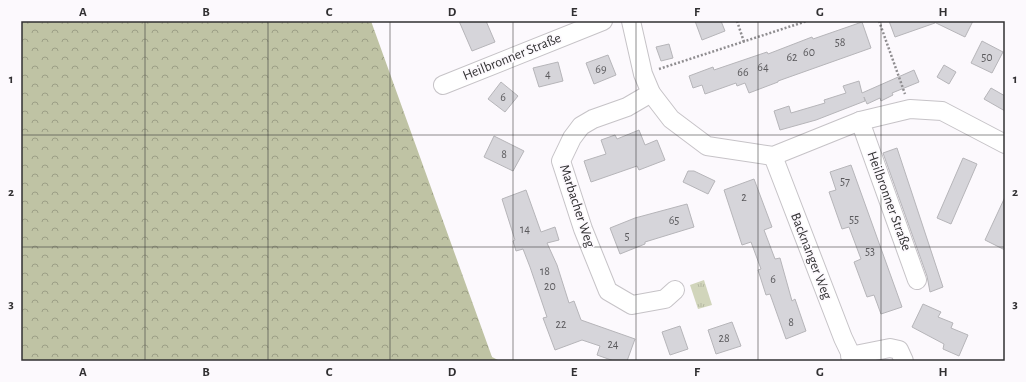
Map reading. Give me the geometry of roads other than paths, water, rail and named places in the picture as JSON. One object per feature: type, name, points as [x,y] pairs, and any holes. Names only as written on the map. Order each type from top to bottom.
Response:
[{"type":"street","name":"Heilbronner Straße","points":[[443,85],[603,21]]},
{"type":"street","points":[[631,21],[643,74],[651,93],[671,119],[707,146],[773,156],[860,122],[910,110],[942,111],[1005,144]]},
{"type":"street","name":"Marbacher Weg","points":[[651,93],[627,108],[593,119],[581,126],[572,138],[561,161],[583,229],[608,292],[632,305],[665,299],[675,290]]},
{"type":"street","name":"Heilbronner Straße","points":[[860,122],[917,280]]},
{"type":"street","name":"Backnanger Weg","points":[[773,156],[852,358],[890,348],[899,350],[904,361]]}]
